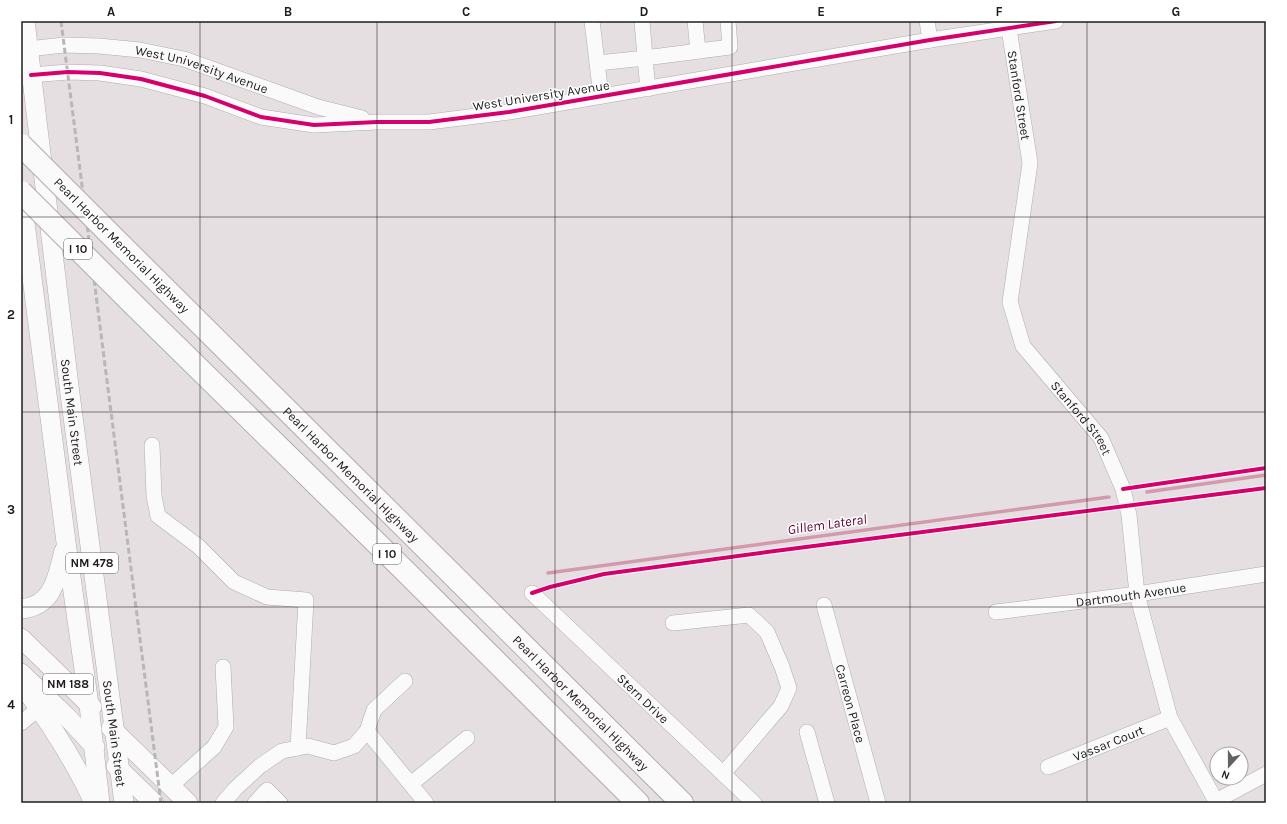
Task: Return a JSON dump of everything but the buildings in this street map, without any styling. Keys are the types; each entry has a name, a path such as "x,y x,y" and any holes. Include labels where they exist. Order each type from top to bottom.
{"highway":[{"name":"Pearl Harbor Memorial Highway","path":"21,145 682,803"},
{"name":"I 10","path":"21,192 638,803"}],"main road":[{"name":"South Main Street","path":"25,21 26,76 124,803"},
{"name":"South Main Street","path":"21,192 66,542 89,705 100,803"},
{"path":"21,609 26,609 39,604 52,591 57,578 66,542"},
{"name":"NM 188","path":"21,638 188,803"},
{"name":"NM 188","path":"21,673 154,803"},
{"path":"21,682 76,767 94,803"}],"street":[{"path":"592,21 601,96"},
{"path":"642,21 648,89"},
{"path":"695,21 698,51"},
{"path":"598,63 730,47 728,21"},
{"path":"927,21 930,40"},
{"name":"West University Avenue","path":"26,76 68,72 100,73 141,79 205,96 261,117 314,126 377,122 429,122 509,112 930,40 1056,21"},
{"name":"Stanford Street","path":"1009,28 1030,163 1010,302 1023,346 1101,438 1123,489 1129,515 1137,594 1170,718 1217,802"},
{"name":"West University Avenue","path":"25,50 64,45 99,46 140,50 184,59 318,107 377,122"},
{"path":"152,446 154,496 158,516 198,546 234,582 268,597 306,600 298,748"},
{"name":"Dartmouth Avenue","path":"996,612 1137,594 1266,574"},
{"name":"Stern Drive","path":"532,593 754,803"},
{"name":"Carreon Place","path":"824,605 878,803"},
{"path":"673,623 749,614 767,632 789,688 781,706 723,774"},
{"path":"172,786 214,747 226,727 223,667"},
{"path":"222,803 260,766 282,751 308,746 334,753 354,746 367,731 374,710 405,681"},
{"path":"21,723 39,708"},
{"name":"Vassar Court","path":"1048,767 1170,718"},
{"path":"367,731 426,803"},
{"path":"807,732 827,803"},
{"path":"411,784 467,738"},
{"path":"1217,802 1266,774"},
{"path":"255,803 267,790 280,803"}],"waterway":[{"name":"Gillem Lateral","path":"1147,492 1266,475"},
{"name":"Gillem Lateral","path":"548,573 1109,497"}],"railway":[{"path":"61,21 161,803"}],"cycle path":[{"path":"31,75 68,72 100,73 141,79 205,96 261,117 314,125 377,122 429,122 509,112 930,40 1056,21"},
{"path":"1123,489 1266,468"},
{"path":"532,593 550,587 604,574 1266,488"}]}
